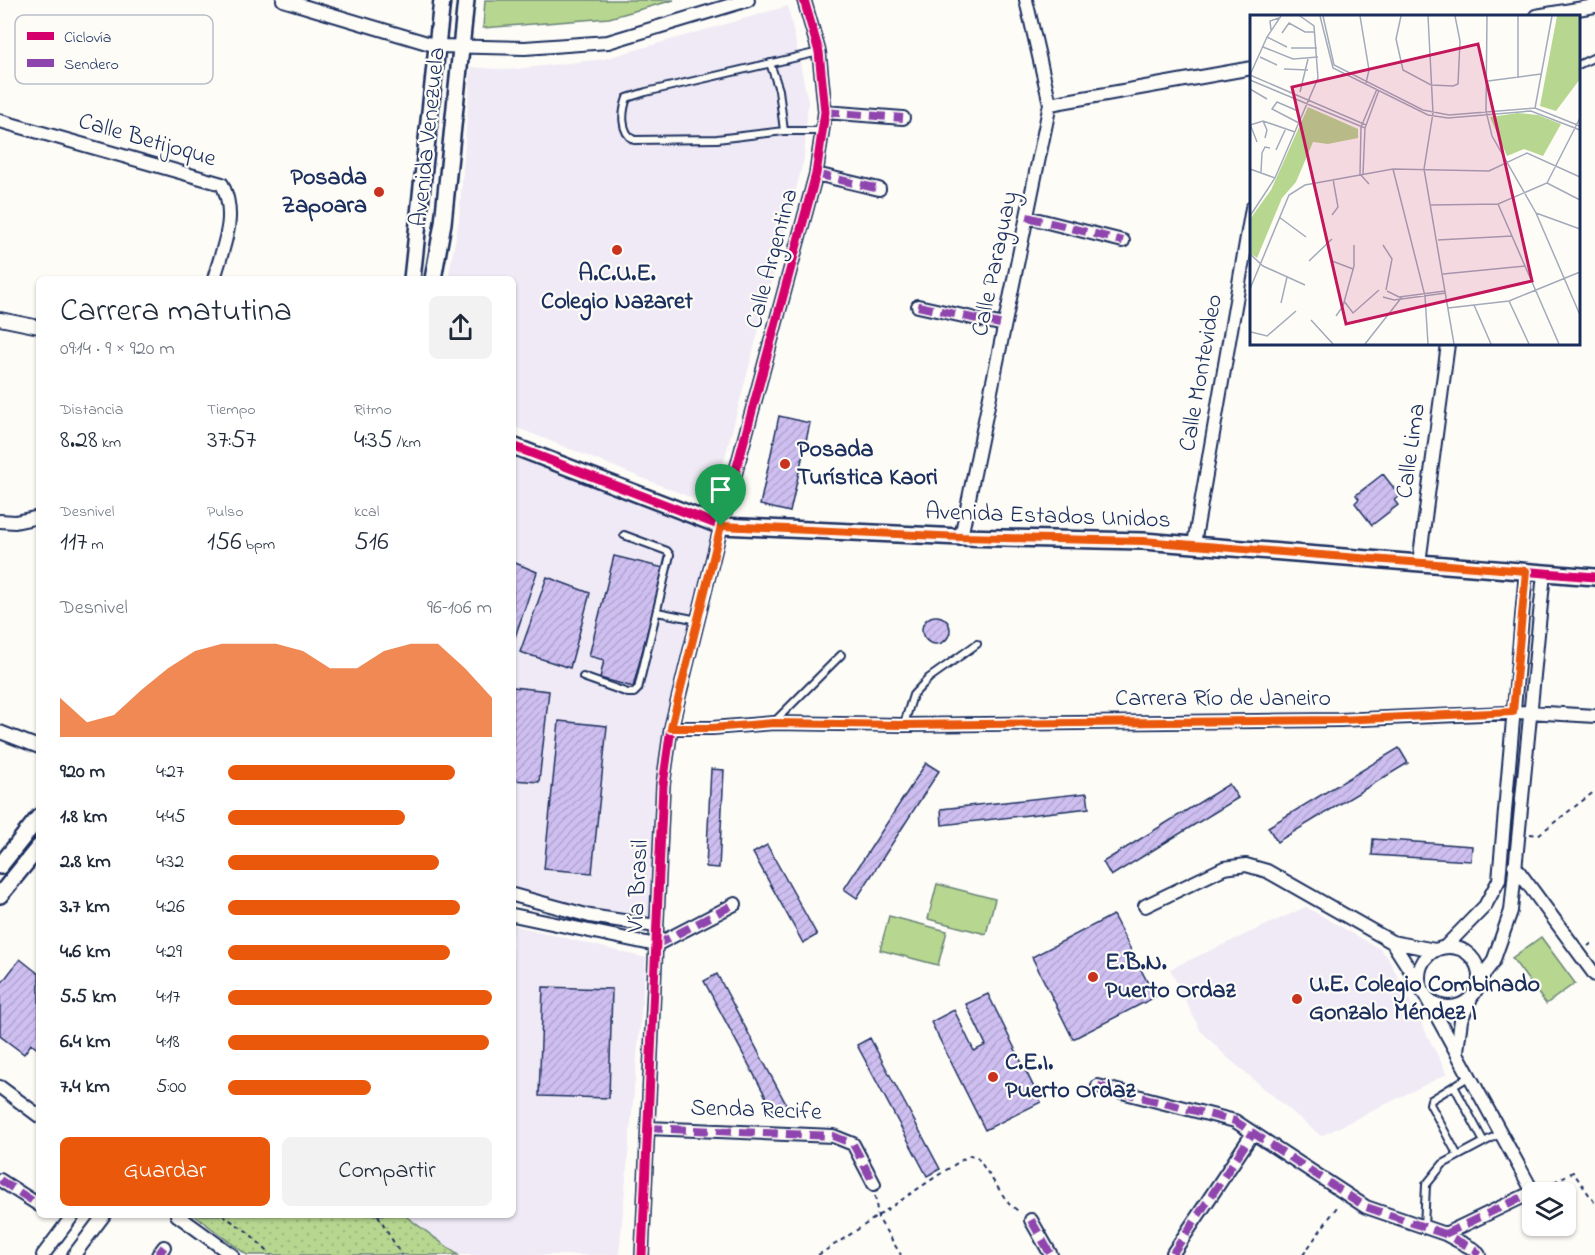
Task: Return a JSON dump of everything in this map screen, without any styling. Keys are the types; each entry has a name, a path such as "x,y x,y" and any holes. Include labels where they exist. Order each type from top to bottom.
{"street":[{"path":"283,0 437,46 525,48 608,42 748,0"},
{"name":"Avenida Venezuela","path":"412,276 442,0"},
{"name":"Avenida Venezuela","path":"435,276 444,223 466,0"},
{"name":"Calle Argentina","path":"721,526 816,174 825,112 819,52 804,0"},
{"name":"Calle Paraguay","path":"961,537 1050,104 1026,0"},
{"path":"1542,15 1595,6"},
{"path":"1050,104 1250,68"},
{"path":"825,112 903,118"},
{"name":"Calle Betijoque","path":"0,121 222,184 230,200 231,219 215,276"},
{"path":"816,174 879,189"},
{"name":"Calle Montevideo","path":"1194,544 1250,214"},
{"path":"1027,217 1123,241"},
{"path":"918,306 1004,325"},
{"path":"0,319 36,326"},
{"name":"Calle Lima","path":"1419,563 1448,345"},
{"name":"Avenida Estados Unidos","path":"516,450 721,526 961,537 1194,544 1595,578"},
{"path":"0,521 15,522 36,518"},
{"name":"Vía Brasil","path":"642,1255 663,785 671,728 721,526"},
{"path":"1471,998 1452,1007 1431,1001 1422,989 1422,965 1485,906 1499,879 1526,571"},
{"path":"1457,1051 1461,1020 1479,980 1493,962 1511,911 1544,573"},
{"name":"Carrera Río de Janeiro","path":"671,728 712,728 774,723 904,725 1339,720 1513,712 1595,716"},
{"path":"0,732 36,746"},
{"path":"0,866 36,821"},
{"path":"0,895 36,851"},
{"path":"1502,856 1515,866 1595,975"},
{"path":"1145,906 1224,868 1246,865 1267,871 1392,942 1440,949 1454,947 1470,955 1479,971 1479,980"},
{"path":"516,896 590,916 656,926"},
{"path":"516,916 656,945 735,904"},
{"path":"1392,942 1422,989 1528,1182"},
{"path":"1098,1086 1235,1121 1366,1207 1445,1234 1475,1250 1479,1255"},
{"path":"0,1087 36,1114"},
{"name":"Senda Recife","path":"648,1128 833,1136 853,1144 874,1184"},
{"path":"1173,1253 1253,1133"},
{"path":"0,1180 36,1203"},
{"path":"1445,1234 1522,1197"},
{"path":"44,1255 71,1218"},
{"path":"74,1255 102,1218"},
{"path":"181,1218 232,1255"},
{"path":"1031,1220 1051,1255"}],"lane":[{"path":"819,52 627,98 622,111 629,137 645,141 717,139 784,131 822,131"},
{"path":"1580,64 1595,57"},
{"path":"770,63 778,90 784,131"},
{"path":"583,677 627,693 634,693 638,689 670,555 667,551 624,535"},
{"path":"657,612 698,620"},
{"path":"904,725 913,695 929,678 977,644"},
{"path":"774,723 841,655"},
{"path":"1458,1156 1430,1104 1431,1100 1470,1076"},
{"path":"1454,1086 1484,1142"},
{"path":"1424,1227 1426,1185 1443,1164 1501,1133"}],"path":[{"path":"1518,833 1538,835 1595,791"},
{"path":"818,1255 878,1218 900,1199 970,1155 977,1157 1009,1204 1031,1220"},
{"path":"1553,1182 1573,1172 1595,1203"},
{"path":"874,1184 878,1218 901,1255"},
{"path":"1303,1255 1346,1194"},
{"path":"227,1218 248,1232 271,1255"},
{"path":"380,1218 402,1255"}],"shaded area":[{"name":"A.C.U.E. Colegio Nazaret","path":"788,6 808,102 804,159 712,506 516,427 516,276 449,276 459,220 471,67 509,70 604,59"},
{"path":"516,447 721,526 671,728 656,926 516,896"},
{"name":"U.E. Colegio Combinado Gonzalo Méndez I","path":"1306,907 1380,949 1387,956 1447,1074 1321,1136 1228,1058 1200,1030 1170,969"},
{"path":"516,926 646,958 619,1255 458,1255 408,1218 516,1218"}],"green space":[{"path":"485,0 674,0 609,18 483,28"},
{"path":"937,884 995,899 986,934 928,919"},
{"path":"889,916 947,931 938,965 880,950"},
{"path":"1541,937 1575,983 1546,1004 1512,958"},
{"path":"198,1218 408,1218 458,1255 247,1255"}],"building":[{"name":"Posada Turística Kaori","path":"779,416 810,423 790,512 760,505"},
{"path":"1383,474 1400,496 1394,500 1398,505 1372,525 1355,503 1359,499 1356,495"},
{"path":"614,556 664,568 633,687 600,678 604,660 589,656"},
{"path":"516,563 537,572 516,634"},
{"path":"547,577 590,593 570,668 520,652"},
{"path":"936,616 946,620 950,630 946,640 936,644 926,640 922,630 926,620"},
{"path":"516,687 549,691 539,782 516,780"},
{"path":"559,721 607,726 592,873 544,869"},
{"path":"1399,748 1408,763 1277,842 1268,827"},
{"path":"926,763 939,771 857,898 844,889"},
{"path":"711,769 724,770 719,868 706,867"},
{"path":"1229,784 1238,798 1111,876 1103,862"},
{"path":"1087,793 1089,808 942,825 941,809"},
{"path":"1373,839 1472,846 1471,861 1372,855"},
{"path":"767,845 817,935 803,943 753,853"},
{"name":"E.B.N. Puerto Ordaz","path":"1113,915 1155,997 1073,1039 1032,957"},
{"path":"20,959 36,972 36,1048 31,1044 24,1054 0,1036 0,985"},
{"path":"717,974 787,1106 774,1112 704,981"},
{"path":"543,987 612,989 609,1098 539,1096"},
{"name":"C.E.I. Puerto Ordaz","path":"988,994 1041,1102 985,1130 931,1022 954,1010 974,1051 986,1045 966,1004"},
{"path":"870,1038 940,1169 927,1176 857,1045"}],"marked path":[{"path":"825,112 903,118"},
{"path":"816,174 879,189"},
{"path":"1027,217 1123,241"},
{"path":"918,306 1004,325"},
{"path":"656,945 735,904"},
{"path":"1098,1086 1235,1121 1366,1207 1445,1234 1475,1250 1479,1255"},
{"path":"648,1128 833,1136 853,1144 874,1184"},
{"path":"1173,1253 1253,1133"},
{"path":"0,1180 36,1203"},
{"path":"1445,1234 1522,1197"},
{"path":"1031,1220 1051,1255"},
{"path":"158,1255 164,1247"}],"cycle path":[{"path":"642,1255 663,785 671,728 721,526 816,174 825,112 819,52 804,0"},
{"path":"516,447 721,526 961,537 1143,541 1595,577"}],"place":[{"name":"Posada Zapoara","path":"379,192"},
{"name":"A.C.U.E. Colegio Nazaret","path":"617,250"},
{"name":"Posada Turística Kaori","path":"785,464"},
{"name":"E.B.N. Puerto Ordaz","path":"1093,977"},
{"name":"U.E. Colegio Combinado Gonzalo Méndez I","path":"1297,999"},
{"name":"C.E.I. Puerto Ordaz","path":"993,1077"}],"route":[{"path":"721,526 961,537 1143,541 1526,571 1513,712 1339,720 904,725 774,723 712,728 671,728 721,526"}]}
